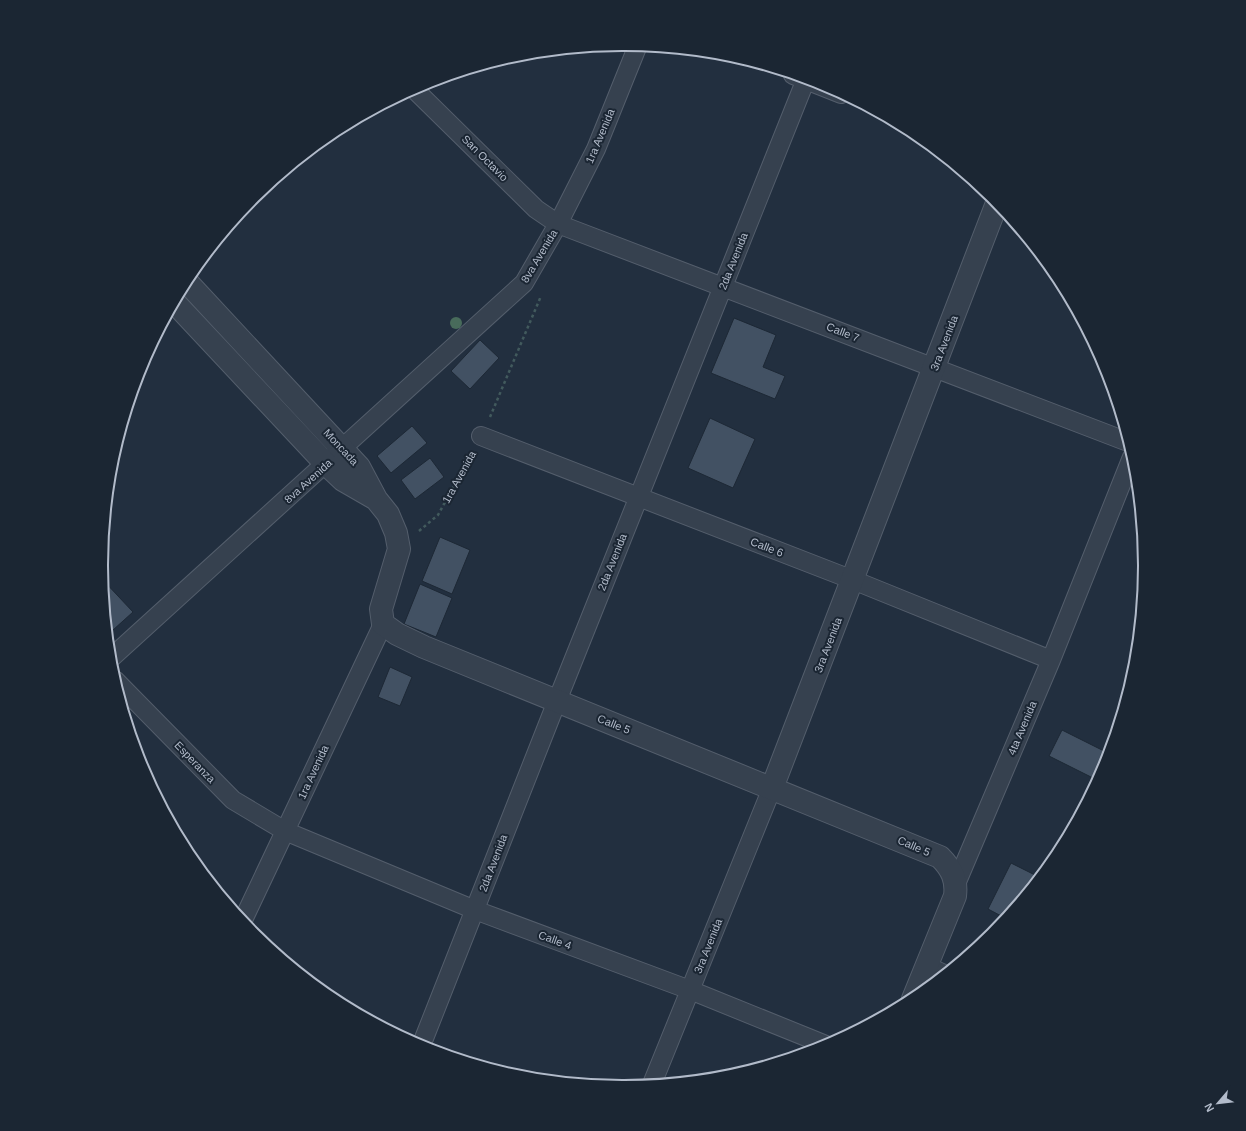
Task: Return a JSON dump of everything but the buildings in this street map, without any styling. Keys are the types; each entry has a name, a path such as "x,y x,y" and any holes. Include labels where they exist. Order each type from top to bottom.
{"street":[{"name":"1ra Avenida","path":"558,224 596,148 635,51"},
{"name":"2da Avenida","path":"423,1040 557,701 724,286 800,83"},
{"name":"San Octavio","path":"418,93 536,209 558,224"},
{"name":"3ra Avenida","path":"654,1079 772,788 994,210"},
{"name":"Calle 7","path":"558,224 724,286 1122,440"},
{"name":"8va Avenida","path":"116,653 343,449 524,283 558,224"},
{"name":"Moncada","path":"191,286 359,467 376,499"},
{"name":"Moncada","path":"178,306 326,464 343,480 376,499"},
{"name":"Calle 6","path":"482,436 638,498 853,580 1051,660"},
{"name":"4ta Avenida","path":"927,980 935,970 955,896 956,884 1051,660 1128,466"},
{"path":"376,499 388,514 396,533 399,550 381,609 383,624"},
{"name":"1ra Avenida","path":"245,915 383,624"},
{"name":"Calle 5","path":"383,624 397,634 424,647 940,857 951,870 956,884"},
{"name":"Esperanza","path":"123,689 233,800 286,831"},
{"name":"Calle 4","path":"286,831 475,910 690,990 818,1042"}],"path":[{"name":"1ra Avenida","path":"399,550 438,515 482,436 544,290"}]}
